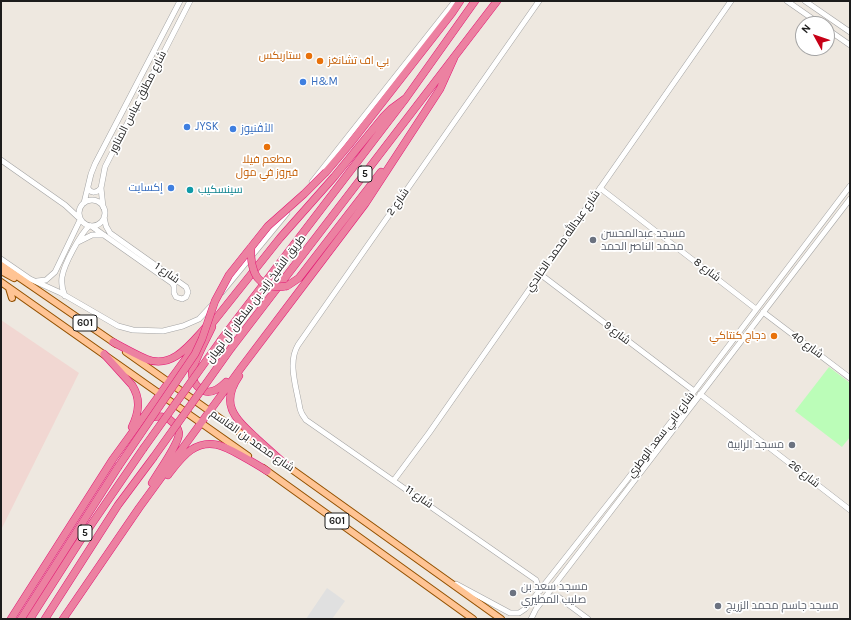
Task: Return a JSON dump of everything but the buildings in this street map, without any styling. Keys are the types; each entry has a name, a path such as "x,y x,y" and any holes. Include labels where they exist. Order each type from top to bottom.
{"highway":[{"path":"21,619 118,467 195,354 220,289 229,275 273,220 304,194 326,172 359,132 460,1"},
{"name":"طريق الشيخ زايد بن سلطان آل نهيان","path":"30,619 143,449 221,340 406,98 475,1"},
{"name":"طريق الشيخ زايد بن سلطان آل نهيان","path":"45,619 110,517 232,347 497,2"},
{"path":"251,247 251,264 256,277 267,285 274,287 287,286 298,278 358,202 415,125 440,89 454,58"},
{"path":"10,619 113,459 218,314 280,238 334,177 384,116 391,108 406,98"},
{"path":"63,619 139,508 240,368 361,209 415,125"},
{"path":"283,312 237,380 233,387 231,398 232,410 237,420 286,465"},
{"path":"113,342 147,359 160,361 167,360 181,353 218,314"},
{"path":"218,314 194,366 192,373 193,380 197,386 204,390 216,391 240,368"},
{"path":"104,354 132,385 138,398 135,420 113,459"},
{"path":"134,430 143,422 156,416 163,416 169,419 176,426 179,432 178,439 153,480 139,508"},
{"path":"139,508 187,453 192,449 206,443 213,443 223,446 267,470"}],"main road":[{"name":"شارع محمد بن القاسم","path":"1,265 113,342 168,383 286,465 501,619"},
{"path":"1,271 23,281"},
{"name":"شارع محمد بن القاسم","path":"1,282 201,422 473,619"},
{"path":"9,288 12,298"}],"street":[{"name":"شارع مطلق عباس المناور","path":"83,204 95,164 180,1"},
{"name":"شارع مطلق عباس المناور","path":"103,207 101,188 103,175 108,160 190,1"},
{"path":"1,259 34,282 65,296 110,322 124,328 163,332 199,319 353,131 433,28 456,1"},
{"name":"شارع 2","path":"302,414 293,367 294,350 539,1"},
{"name":"شارع عبدالله محمد الخالدي","path":"394,480 429,433 731,1"},
{"path":"787,1 809,16"},
{"path":"805,1 850,32"},
{"path":"835,35 850,45"},
{"path":"1,160 65,205 86,225 90,226"},
{"name":"شارع نابي سعد الوطري","path":"444,578 503,610 514,614 525,609 626,481 850,186"},
{"path":"88,188 94,192 97,192 101,188"},
{"name":"شارع 8","path":"600,188 756,309"},
{"name":"شارع نابي سعد الوطري","path":"531,619 533,614 558,581 850,198"},
{"path":"65,205 76,206 94,201 101,204 103,207 104,217 101,223 90,226 82,234 77,243 63,272 62,284 65,296"},
{"path":"34,282 46,280 55,272 80,219 79,211 83,204"},
{"name":"شارع 1","path":"90,226 172,283 176,297 182,299 186,297 188,292 186,287 110,233 106,226 104,217"},
{"path":"77,243 92,235 104,235"},
{"name":"شارع 9","path":"540,274 694,391"},
{"name":"شارع 40","path":"763,312 850,378"},
{"path":"730,343 730,347 735,348"},
{"path":"720,357 726,357 726,360"},
{"name":"شارع 26","path":"700,394 850,510"},
{"name":"شارع 11","path":"302,414 312,424 536,580"},
{"path":"553,574 557,575 557,596"},
{"path":"540,591 536,580 548,580"},
{"path":"536,596 537,601 557,596"},
{"path":"557,596 588,619"}],"shaded area":[{"path":"1,320 79,373 1,530"},
{"path":"327,588 345,601 332,619 306,619"}],"green space":[{"path":"829,367 850,383 850,437 842,447 795,411"}],"place":[{"name":"ستاربكس","path":"309,56"},
{"name":"بي اف تشانغز","path":"320,61"},
{"name":"H&M","path":"303,82"},
{"name":"JYSK","path":"187,127"},
{"name":"الأڤنيوز","path":"233,129"},
{"name":"مطعم فيلا فيروز في مول","path":"267,147"},
{"name":"إكسايت","path":"171,188"},
{"name":"سينسكيب","path":"190,190"},
{"name":"مسجد عبدالمحسن محمد الناصر الحمد","path":"593,240"},
{"name":"دجاج كنتاكي","path":"774,336"},
{"name":"مسجد الرابية","path":"792,445"},
{"name":"مسجد سعد بن صليب المطيري","path":"513,593"},
{"name":"مسجد جاسم محمد الزريج","path":"718,606"}]}
